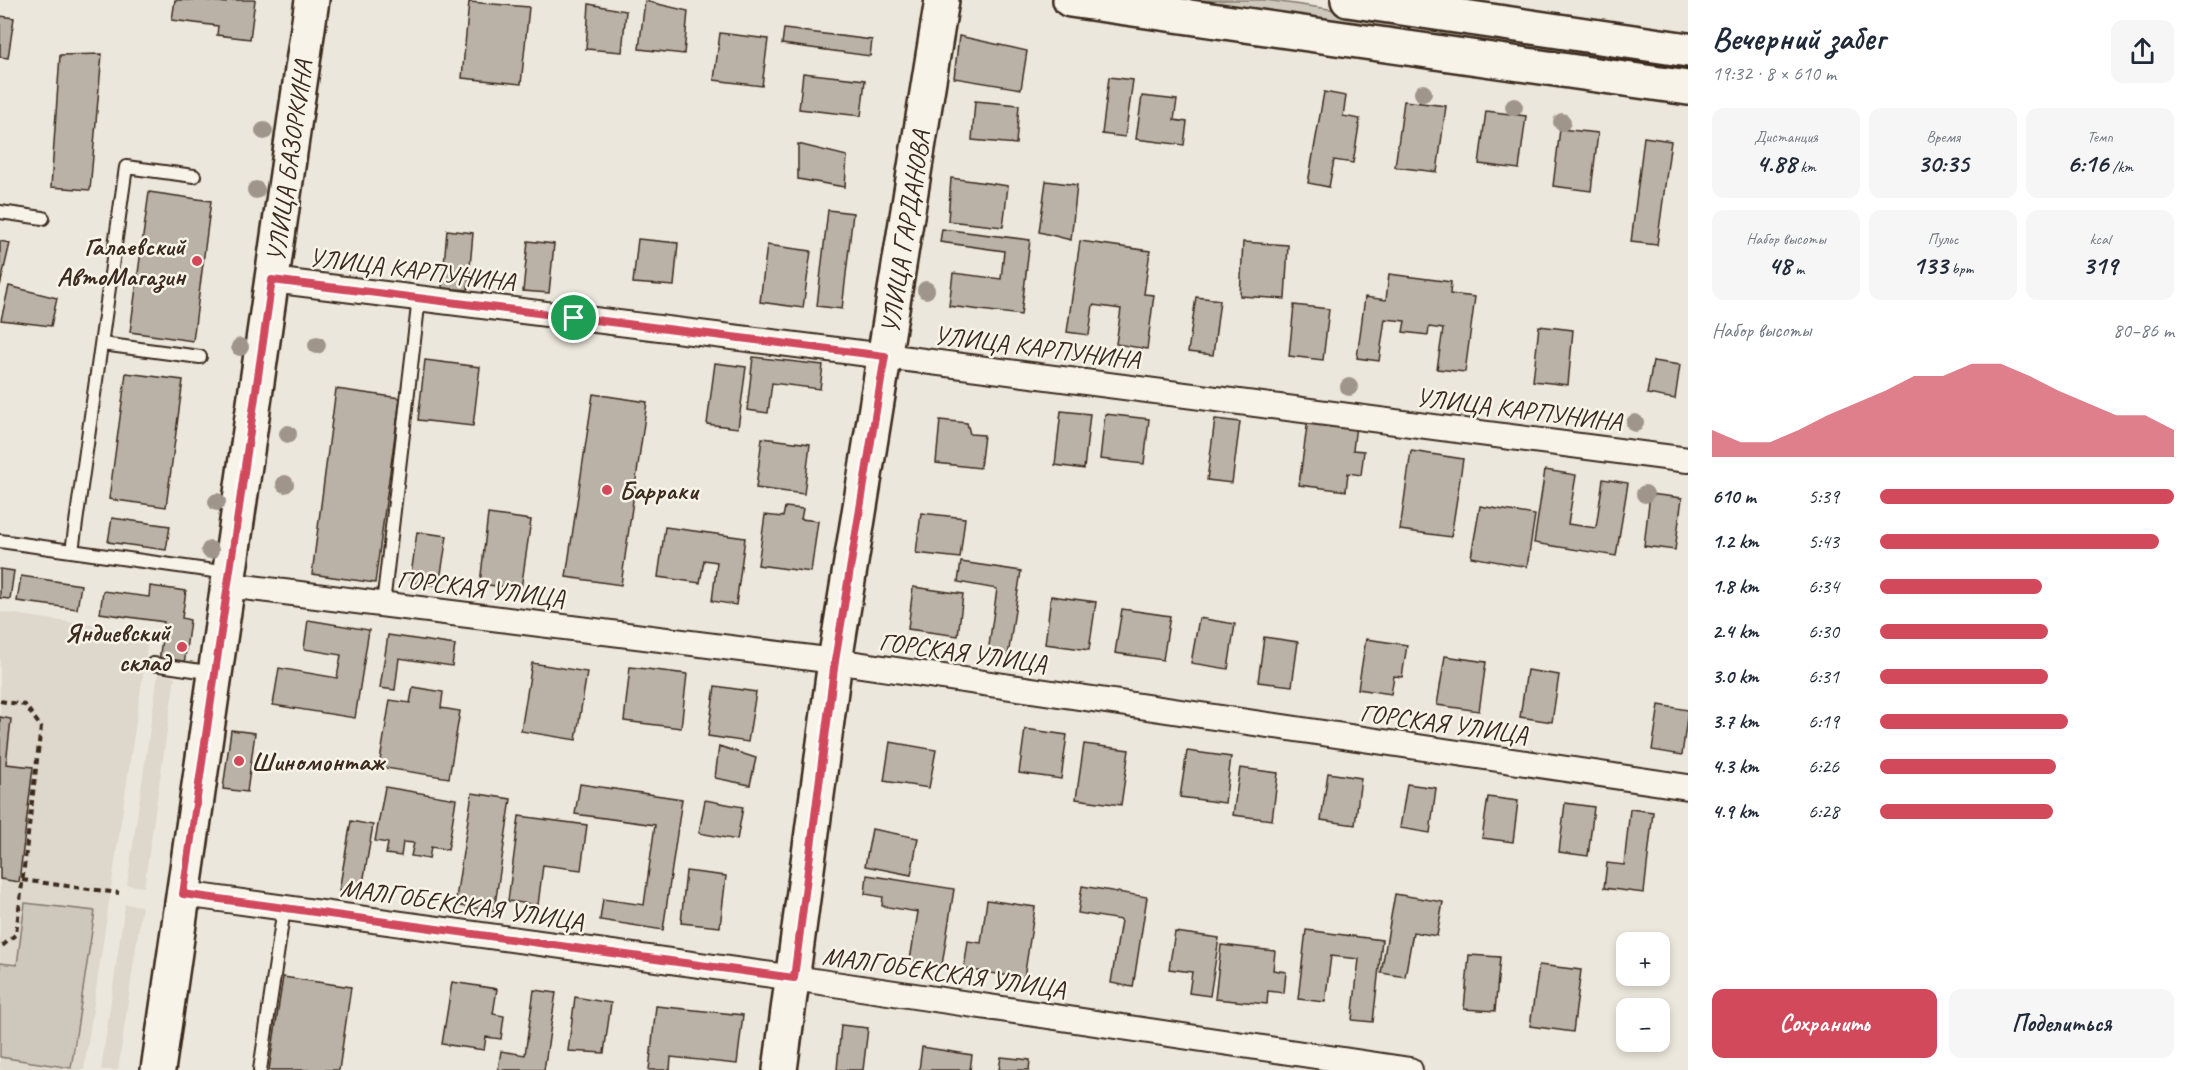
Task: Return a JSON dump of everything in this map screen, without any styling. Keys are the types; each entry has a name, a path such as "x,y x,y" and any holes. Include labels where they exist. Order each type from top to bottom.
{"street":[{"name":"УЛИЦА БАЗОРКИНА","path":"158,1070 312,0"},
{"name":"УЛИЦА ГАРДАНОВА","path":"780,1070 835,661 942,0"},
{"path":"1070,0 1688,88"},
{"path":"1348,0 1688,50"},
{"name":"УЛИЦА КАРПУНИНА","path":"272,280 885,356 1688,460"},
{"name":"ГОРСКАЯ УЛИЦА","path":"229,579 382,604 835,661 1688,787"},
{"name":"МАЛГОБЕКСКАЯ УЛИЦА","path":"183,894 794,978 1410,1070"}],"lane":[{"path":"72,551 126,167 194,177"},
{"path":"0,212 43,218"},
{"path":"382,604 419,298"},
{"path":"102,344 200,357"},
{"path":"0,541 72,551 229,579"},
{"path":"153,664 216,673"},
{"path":"260,1070 284,908"}],"path":[{"path":"0,701 25,705 41,726 16,934 0,948"},
{"path":"22,880 119,893"}],"shaded area":[{"path":"1170,0 1266,0 1688,60 1688,73"},
{"path":"0,612 149,634 84,1070 0,1070"},
{"path":"158,674 175,677 144,887 127,885"},
{"path":"25,903 95,911 71,1068 0,1057 0,963 17,965"},
{"path":"125,904 142,906 118,1070 101,1070"}],"building":[{"path":"175,0 226,3 226,0 255,0 250,39 217,35 218,26 172,20"},
{"path":"645,1 688,11 684,54 639,49"},
{"path":"469,2 529,7 521,84 462,78"},
{"path":"589,4 626,11 622,52 586,49"},
{"path":"0,16 14,18 8,58 0,57"},
{"path":"784,29 872,40 870,56 782,44"},
{"path":"720,33 768,39 762,86 714,80"},
{"path":"959,36 1027,51 1021,89 954,78"},
{"path":"102,54 90,190 51,187 60,55"},
{"path":"803,73 865,80 861,116 799,109"},
{"path":"1109,77 1133,80 1125,137 1102,134"},
{"path":"1324,92 1346,96 1343,116 1360,119 1353,163 1334,160 1329,187 1308,183"},
{"path":"1142,96 1177,100 1174,120 1187,122 1184,145 1136,139"},
{"path":"975,101 1019,105 1016,144 972,140"},
{"path":"1404,101 1446,106 1437,172 1395,167"},
{"path":"1486,111 1526,116 1519,169 1479,164"},
{"path":"1560,129 1598,133 1591,191 1553,186"},
{"path":"1644,137 1671,141 1657,245 1631,242"},
{"path":"798,144 847,156 845,187 798,179"},
{"path":"951,178 1008,186 1003,227 948,221"},
{"path":"1046,181 1077,185 1071,240 1039,232"},
{"path":"149,192 211,201 193,341 130,332"},
{"path":"828,210 853,213 842,309 817,306"},
{"path":"942,229 1030,240 1021,315 949,306 953,273 1001,279 1004,251 940,242"},
{"path":"447,230 473,233 468,290 442,288"},
{"path":"638,239 678,243 674,286 633,283"},
{"path":"0,241 10,243 0,286"},
{"path":"528,241 554,244 549,293 523,291"},
{"path":"1080,241 1150,251 1144,294 1154,295 1147,349 1116,344 1121,309 1093,305 1089,335 1067,332"},
{"path":"1243,242 1288,245 1285,299 1240,296"},
{"path":"767,245 811,251 803,308 760,302"},
{"path":"1389,274 1451,282 1450,294 1475,297 1465,372 1437,369 1443,329 1429,327 1428,335 1403,332 1405,321 1385,319 1379,361 1357,358 1365,297 1386,300"},
{"path":"9,286 57,298 51,326 1,320"},
{"path":"1196,297 1220,300 1213,355 1188,352"},
{"path":"1294,305 1329,309 1323,360 1289,356"},
{"path":"1539,326 1573,330 1568,385 1533,381"},
{"path":"753,357 823,365 820,389 772,383 768,413 747,410"},
{"path":"425,360 480,367 473,426 418,420"},
{"path":"1653,361 1680,365 1675,399 1647,394"},
{"path":"715,363 746,367 738,428 707,424"},
{"path":"126,373 183,380 166,507 109,499"},
{"path":"336,389 400,398 375,583 312,574"},
{"name":"Барраки","path":"593,394 647,402 621,585 566,577"},
{"path":"1061,411 1090,414 1084,469 1055,465"},
{"path":"1105,414 1149,419 1144,464 1100,459"},
{"path":"1215,419 1240,422 1232,483 1207,480"},
{"path":"1308,419 1356,425 1353,450 1364,451 1361,475 1348,473 1346,491 1299,485"},
{"path":"940,420 967,423 970,434 984,435 980,468 936,463"},
{"path":"762,438 810,444 804,494 756,488"},
{"path":"1411,451 1463,459 1451,537 1400,530"},
{"path":"1545,470 1576,475 1568,524 1596,528 1603,479 1628,483 1616,556 1534,543"},
{"path":"1650,494 1682,498 1675,550 1644,546"},
{"path":"1480,506 1535,515 1527,567 1471,557"},
{"path":"785,507 803,509 801,519 818,521 811,572 758,565 765,515 783,517"},
{"path":"921,513 965,518 960,558 916,553"},
{"path":"488,514 531,520 521,589 480,584"},
{"path":"112,518 170,526 166,550 108,542"},
{"path":"665,527 745,538 736,605 712,601 717,562 704,560 700,583 658,577"},
{"path":"417,532 447,536 439,586 410,582"},
{"path":"961,562 1021,571 1008,656 988,653 997,589 958,582"},
{"path":"0,569 14,571 10,599 0,598"},
{"path":"21,576 81,585 77,609 17,601"},
{"path":"150,586 186,591 182,618 190,620 184,665 159,662 164,622 100,613 103,591 149,597"},
{"path":"913,587 963,594 958,636 908,629"},
{"path":"1051,596 1096,602 1089,650 1045,644"},
{"path":"1122,609 1170,616 1163,660 1115,653"},
{"path":"1199,618 1235,624 1228,669 1191,663"},
{"path":"308,620 369,630 355,718 273,705 279,668 337,678 341,655 304,649"},
{"path":"388,635 455,645 452,666 399,658 395,690 380,688"},
{"path":"1264,637 1298,642 1292,686 1258,682"},
{"path":"1366,639 1407,645 1402,677 1394,676 1391,694 1358,689"},
{"path":"1445,656 1486,662 1479,711 1437,705"},
{"path":"532,663 587,672 576,740 521,731"},
{"path":"630,667 687,674 681,728 624,721"},
{"path":"1527,670 1559,675 1552,722 1520,717"},
{"path":"715,686 756,692 748,742 708,736"},
{"path":"413,687 443,692 441,708 460,711 449,778 379,767 390,700 410,703"},
{"path":"1659,705 1688,710 1682,755 1652,750"},
{"path":"0,717 11,719 6,764 33,767 19,882 0,879"},
{"path":"1025,729 1067,735 1061,779 1019,773"},
{"name":"Шиномонтаж","path":"231,730 255,733 247,792 223,789"},
{"path":"890,742 936,750 929,788 884,781"},
{"path":"1084,744 1129,750 1121,805 1076,799"},
{"path":"719,746 756,758 750,785 715,778"},
{"path":"1187,751 1231,757 1225,803 1180,797"},
{"path":"1240,768 1278,773 1272,820 1233,815"},
{"path":"1328,773 1361,778 1355,825 1321,820"},
{"path":"580,784 682,799 663,930 600,920 603,899 644,905 655,825 575,814"},
{"path":"1407,784 1436,788 1430,833 1400,828"},
{"path":"385,787 456,799 448,850 431,847 429,859 411,856 414,843 403,842 401,856 386,854 388,843 375,841"},
{"path":"472,793 511,799 494,911 455,905"},
{"path":"1488,797 1518,801 1513,842 1482,838"},
{"path":"705,800 743,807 737,840 699,833"},
{"path":"1565,803 1594,807 1588,856 1559,852"},
{"path":"1630,809 1653,812 1644,893 1604,888 1607,863 1624,865"},
{"path":"519,816 587,825 581,870 543,865 538,905 508,901"},
{"path":"351,821 373,825 361,895 339,891"},
{"path":"872,829 918,838 911,875 865,866"},
{"path":"686,871 726,876 720,927 681,923"},
{"path":"867,875 954,889 942,965 910,960 918,912 882,906 883,897 865,894"},
{"path":"1082,886 1147,897 1133,987 1111,983 1121,920 1078,913"},
{"path":"1395,894 1443,902 1437,936 1413,932 1405,977 1381,973"},
{"path":"987,900 1035,907 1024,978 964,969 968,941 981,943"},
{"path":"1306,930 1382,940 1373,1022 1352,1020 1359,959 1331,956 1325,1002 1298,999"},
{"path":"1175,932 1219,938 1210,996 1189,993 1192,972 1169,969"},
{"path":"1221,945 1275,951 1273,970 1286,972 1284,993 1268,991 1267,1004 1215,999"},
{"path":"1469,955 1500,957 1495,1011 1464,1009"},
{"path":"1539,965 1581,970 1573,1032 1530,1026"},
{"path":"283,977 351,987 339,1070 269,1070"},
{"path":"452,982 497,989 493,1014 504,1016 501,1039 486,1037 484,1050 442,1044"},
{"path":"534,990 556,993 544,1070 498,1070 501,1051 525,1055"},
{"path":"575,997 611,1003 604,1053 568,1051"},
{"path":"656,1006 743,1015 737,1064 671,1057 670,1070 649,1070"},
{"path":"841,1025 868,1028 863,1070 837,1070"},
{"path":"922,1047 972,1055 970,1070 919,1070"},
{"path":"1001,1057 1030,1060 1029,1070 999,1070"}],"place":[{"name":"Галаевский АвтоМагазин","path":"197,261"},
{"name":"Барраки","path":"607,490"},
{"name":"Яндиевский склад","path":"182,647"},
{"name":"Шиномонтаж","path":"239,761"}],"route":[{"path":"272,280 574,318 885,356 835,661 794,978 183,894 272,280"}]}
